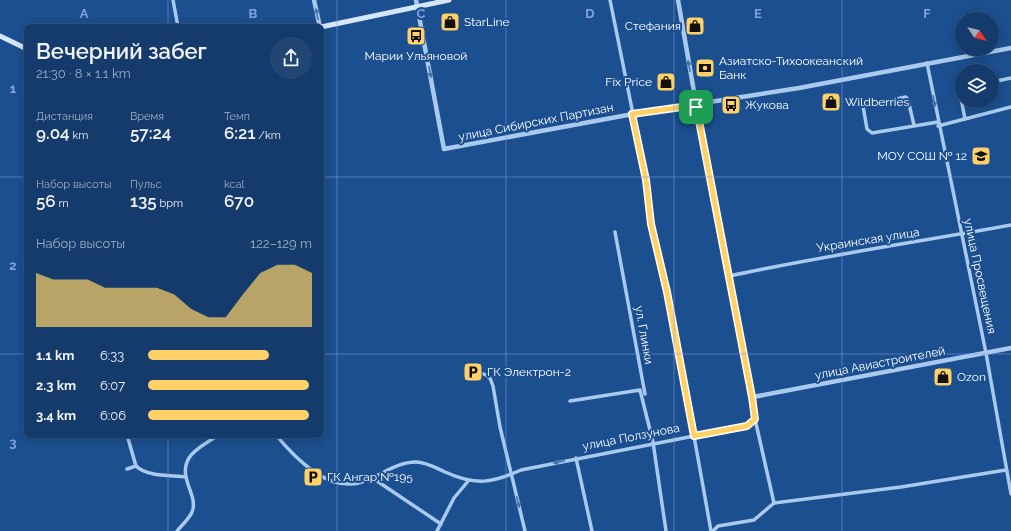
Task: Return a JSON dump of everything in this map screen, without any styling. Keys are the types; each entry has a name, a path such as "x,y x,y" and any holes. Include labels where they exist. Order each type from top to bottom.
{"main road":[{"path":"324,26 449,0"},
{"path":"0,36 24,48"}],"street":[{"path":"173,0 177,24"},
{"path":"314,0 319,24"},
{"path":"416,0 417,6"},
{"path":"610,0 646,180 651,224 667,292 712,531 718,526 754,520 774,503 901,487 1006,470"},
{"path":"678,0 696,105 755,419 774,503"},
{"name":"улица Сибирских Партизан","path":"417,6 444,149 632,114 798,88 1011,48"},
{"name":"улица Просвещения","path":"927,63 938,124 986,353 1011,494"},
{"path":"999,81 1011,78"},
{"path":"914,125 906,97 864,106 867,129 872,133 914,125 938,124 965,119 1011,107"},
{"path":"963,108 965,119"},
{"name":"Украинская улица","path":"729,276 832,255 897,246 1011,225"},
{"name":"ул. Глинки","path":"615,232 653,442"},
{"name":"улица Авиастроителей","path":"752,397 1011,348"},
{"path":"476,371 486,375 491,382 525,531"},
{"path":"570,401 640,390 653,442 666,531"},
{"name":"улица Ползунова","path":"279,438 317,474 349,484 362,482 398,466 417,462 469,480 498,480 521,470 576,458 653,442 747,426 755,419"},
{"path":"127,438 136,466 148,473 186,477"},
{"path":"177,531 189,518 193,510 193,502 186,477 186,466 190,457 214,438"},
{"path":"576,458 592,531"},
{"path":"127,469 136,466"},
{"path":"371,477 441,524"},
{"path":"437,531 454,498 469,480"}],"place":[{"name":"StarLine","path":"450,22"},
{"name":"Стефания","path":"695,26"},
{"name":"Марии Ульяновой","path":"416,36"},
{"name":"Азиатско-Тихоокеанский Банк","path":"705,68"},
{"name":"Fix Price","path":"666,82"},
{"name":"Wildberries","path":"831,102"},
{"name":"Жукова","path":"731,105"},
{"name":"МОУ СОШ № 12","path":"981,156"},
{"name":"ГК Электрон-2","path":"473,372"},
{"name":"Ozon","path":"943,377"},
{"name":"ГК Ангар №195","path":"313,477"}],"route":[{"path":"696,105 696,107 755,419 747,426 694,436 667,292 651,224 646,180 632,114 666,108 696,105"}]}
